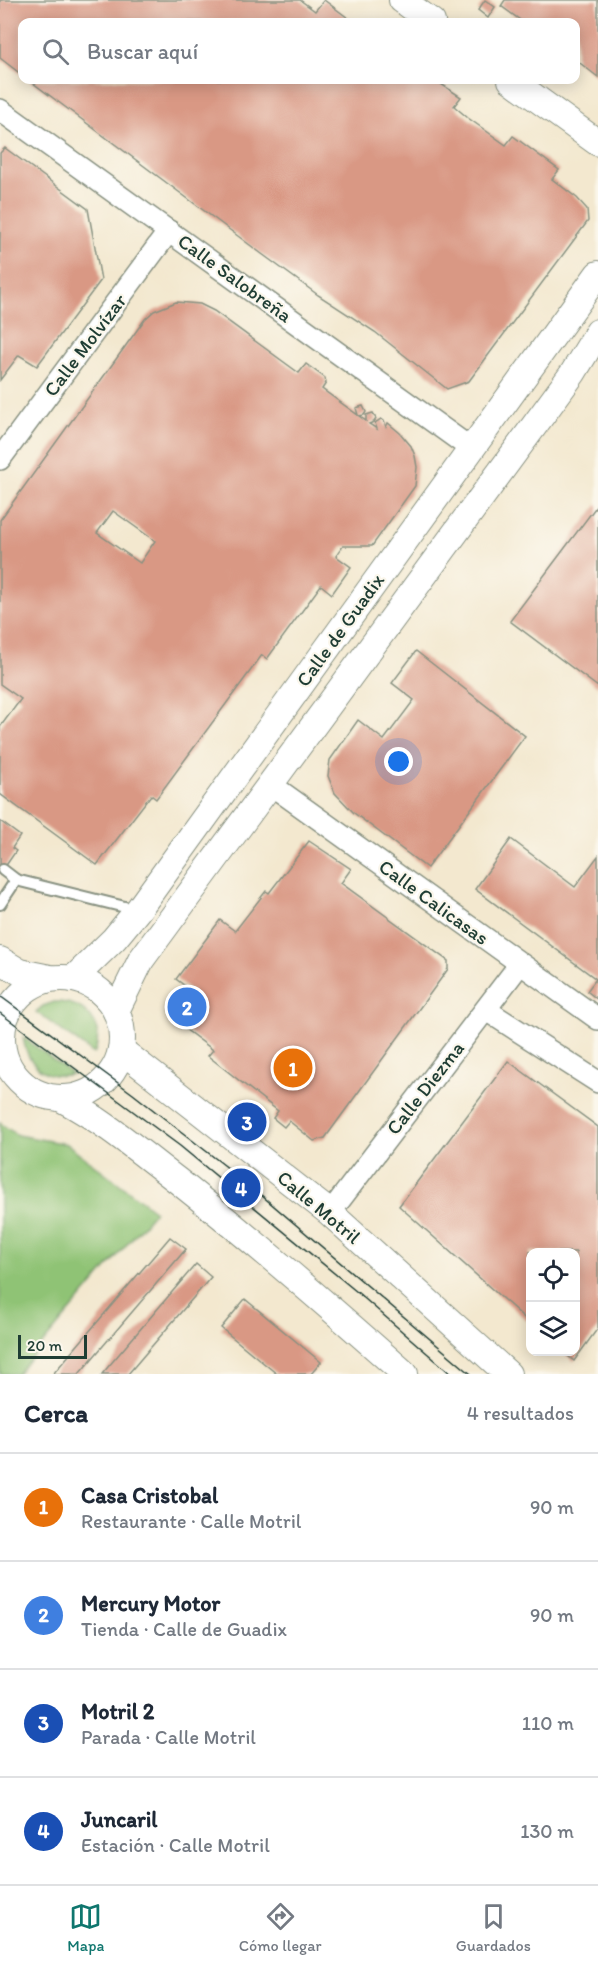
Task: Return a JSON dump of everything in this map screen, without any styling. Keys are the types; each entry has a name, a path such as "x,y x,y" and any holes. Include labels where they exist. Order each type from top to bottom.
{"street":[{"path":"402,0 427,18"},
{"path":"517,84 598,143"},
{"name":"Calle Salobreña","path":"0,110 470,448"},
{"name":"Calle Molvízar","path":"0,459 169,231"},
{"name":"Calle de Guadix","path":"61,979 114,939 138,910 598,274"},
{"name":"Calle de Guadix","path":"116,1011 141,960 573,373 598,332"},
{"name":"Calle Calicasas","path":"270,784 598,1018"},
{"path":"0,960 20,972 94,987 107,998 116,1011 122,1028 121,1050 114,1070 103,1083 86,1094 62,1099"},
{"name":"Calle Diezma","path":"330,1212 520,964"},
{"path":"61,979 28,987 8,1009 1,1030 1,1049 10,1072 22,1084 43,1096 62,1099 108,1127 224,1217 326,1303 405,1374"},
{"path":"486,1010 598,1082"},
{"name":"Calle Motril","path":"121,1050 330,1212 508,1374"}],"lane":[{"path":"3,870 16,880 138,910"},
{"path":"0,903 16,880"}],"green space":[{"path":"54,1002 75,1005 90,1016 97,1033 94,1054 36,1012 43,1006"},
{"path":"23,1037 72,1074 53,1075 38,1068 28,1055"},
{"path":"0,1123 17,1135 67,1144 155,1211 17,1374 0,1374"}],"building":[{"path":"0,0 300,0 315,11 324,0 348,18 18,18 18,72 0,58"},
{"path":"485,0 495,7 488,18 478,10"},
{"path":"505,0 598,0 598,77 580,63 580,18 518,18 501,6"},
{"path":"34,84 441,84 461,97 454,106 468,118 506,145 513,136 559,170 552,179 577,198 587,209 588,221 469,381 447,389 375,332 318,295"},
{"path":"5,148 88,209 101,280 37,366 19,355 0,380 0,153"},
{"path":"176,302 200,304 214,311 299,373 306,364 325,378 326,383 322,389 358,415 356,408 363,406 366,412 359,416 366,421 366,415 373,413 376,419 369,424 377,429 375,423 381,419 386,427 388,423 400,433 411,446 417,467 415,486 372,546 343,546 336,556 351,567 332,594 321,585 267,659 262,655 156,799 151,795 97,865 0,794 0,727 21,699 0,684 0,520 145,319 154,311","holes":["113,511 155,541 140,563 97,533"]},
{"path":"598,504 598,687 510,621"},
{"path":"416,651 525,736 427,868 354,813 335,793 328,776 330,760 358,720 384,740 414,700 392,683"},
{"path":"0,821 20,836 12,848 16,851 0,874"},
{"path":"511,839 575,887 598,856 598,1000 587,991 596,979 475,889"},
{"path":"309,841 351,869 341,883 448,961 448,969 325,1138 314,1141 289,1121 284,1127 273,1118 278,1111 208,1056 213,1050 173,1020 193,992 176,979 220,920 235,931 266,891 269,893"},
{"path":"508,1061 598,1127 598,1328 580,1353 580,1248 526,1248 526,1319 399,1206"},
{"path":"170,1237 186,1249 79,1374 53,1374"},
{"path":"196,1264 211,1277 128,1374 102,1374"},
{"path":"245,1299 321,1362 311,1374 277,1374 221,1328"},
{"path":"568,1356 578,1356 574,1361"}],"tram line":[{"path":"0,996 133,1094 247,1183 471,1374"},
{"path":"0,1013 180,1146 357,1292 451,1374"}],"place":[{"name":"Mercury Motor","path":"187,1007"},
{"name":"Casa Cristobal","path":"293,1068"},
{"name":"Motril 2","path":"247,1122"},
{"name":"Juncaril","path":"241,1188"}]}
